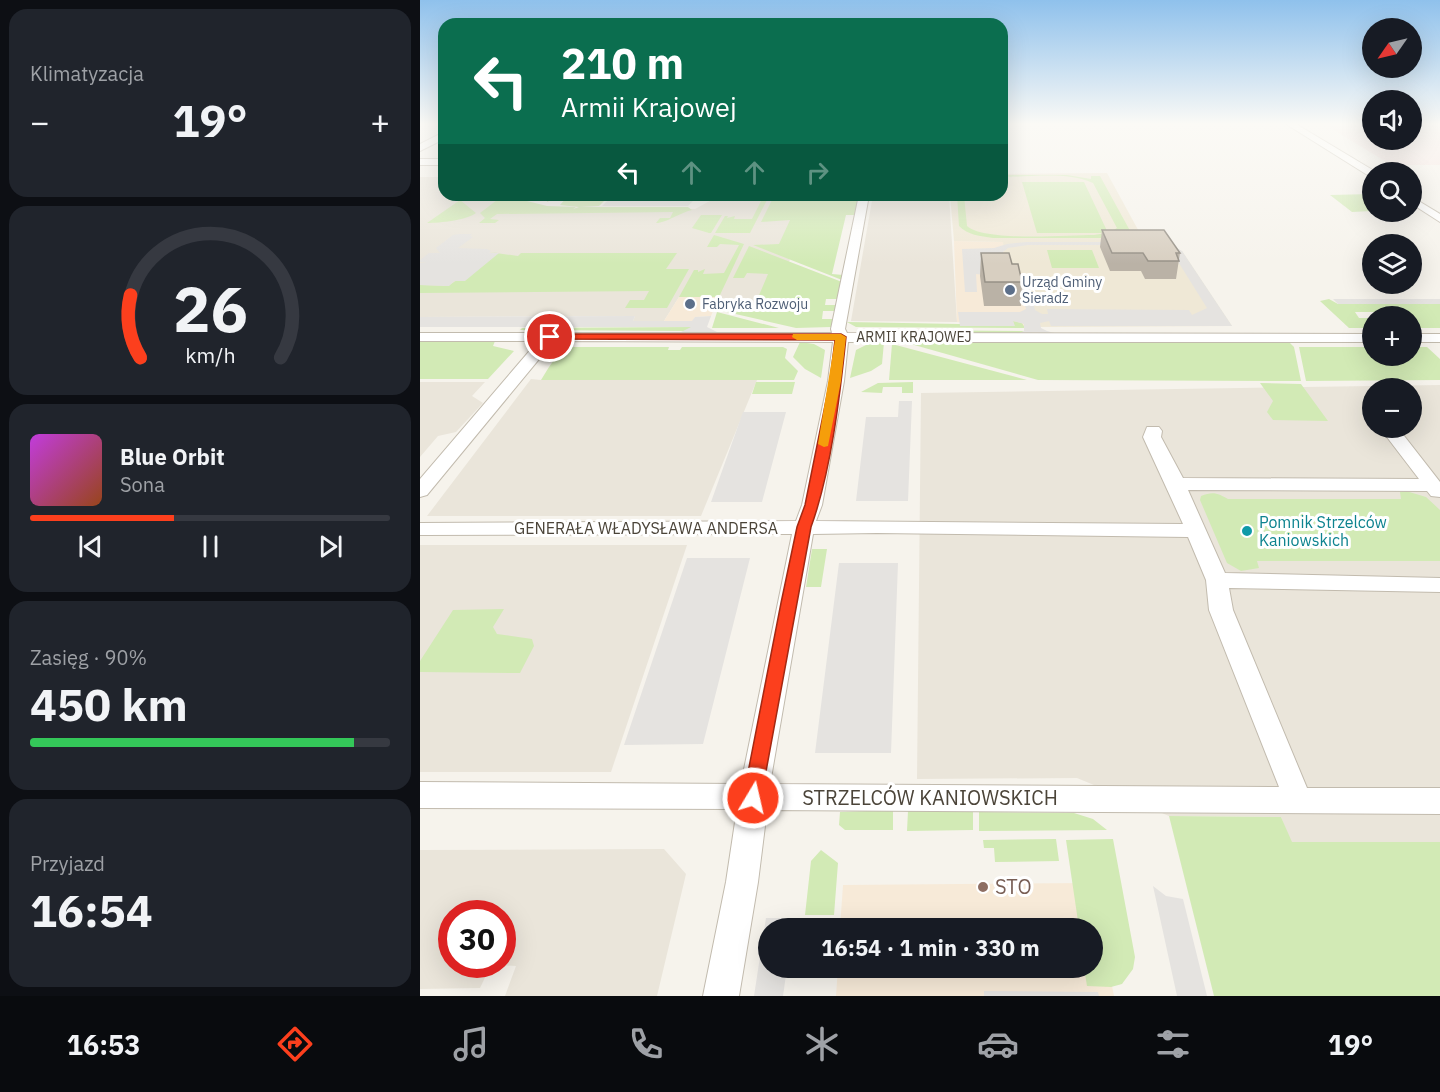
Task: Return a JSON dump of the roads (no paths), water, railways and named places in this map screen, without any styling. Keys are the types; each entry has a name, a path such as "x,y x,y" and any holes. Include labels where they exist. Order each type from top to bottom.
{"street":[{"path":"721,996 742,882 753,798 804,527 812,505 836,381 841,337 838,329 863,201"},
{"path":"1422,207 1440,219"},
{"name":"ARMII KRAJOWEJ","path":"420,337 1362,338"},
{"path":"420,491 550,337"},
{"path":"1422,338 1440,338"},
{"path":"1153,431 1152,437 1176,484 1217,580 1221,610 1298,800"},
{"path":"1397,438 1436,490"},
{"path":"1176,484 1436,490"},
{"name":"GENERAŁA WŁADYSŁAWA ANDERSA","path":"420,529 804,527 1195,531"},
{"path":"1217,580 1440,585"},
{"name":"STRZELCÓW KANIOWSKICH","path":"420,795 1440,801"}],"place":[{"name":"Urząd Gminy Sieradz","path":"1010,290"},
{"name":"Fabryka Rozwoju","path":"690,304"},
{"name":"Pomnik Strzelców Kaniowskich","path":"1247,531"},
{"name":"STO","path":"983,887"}]}
